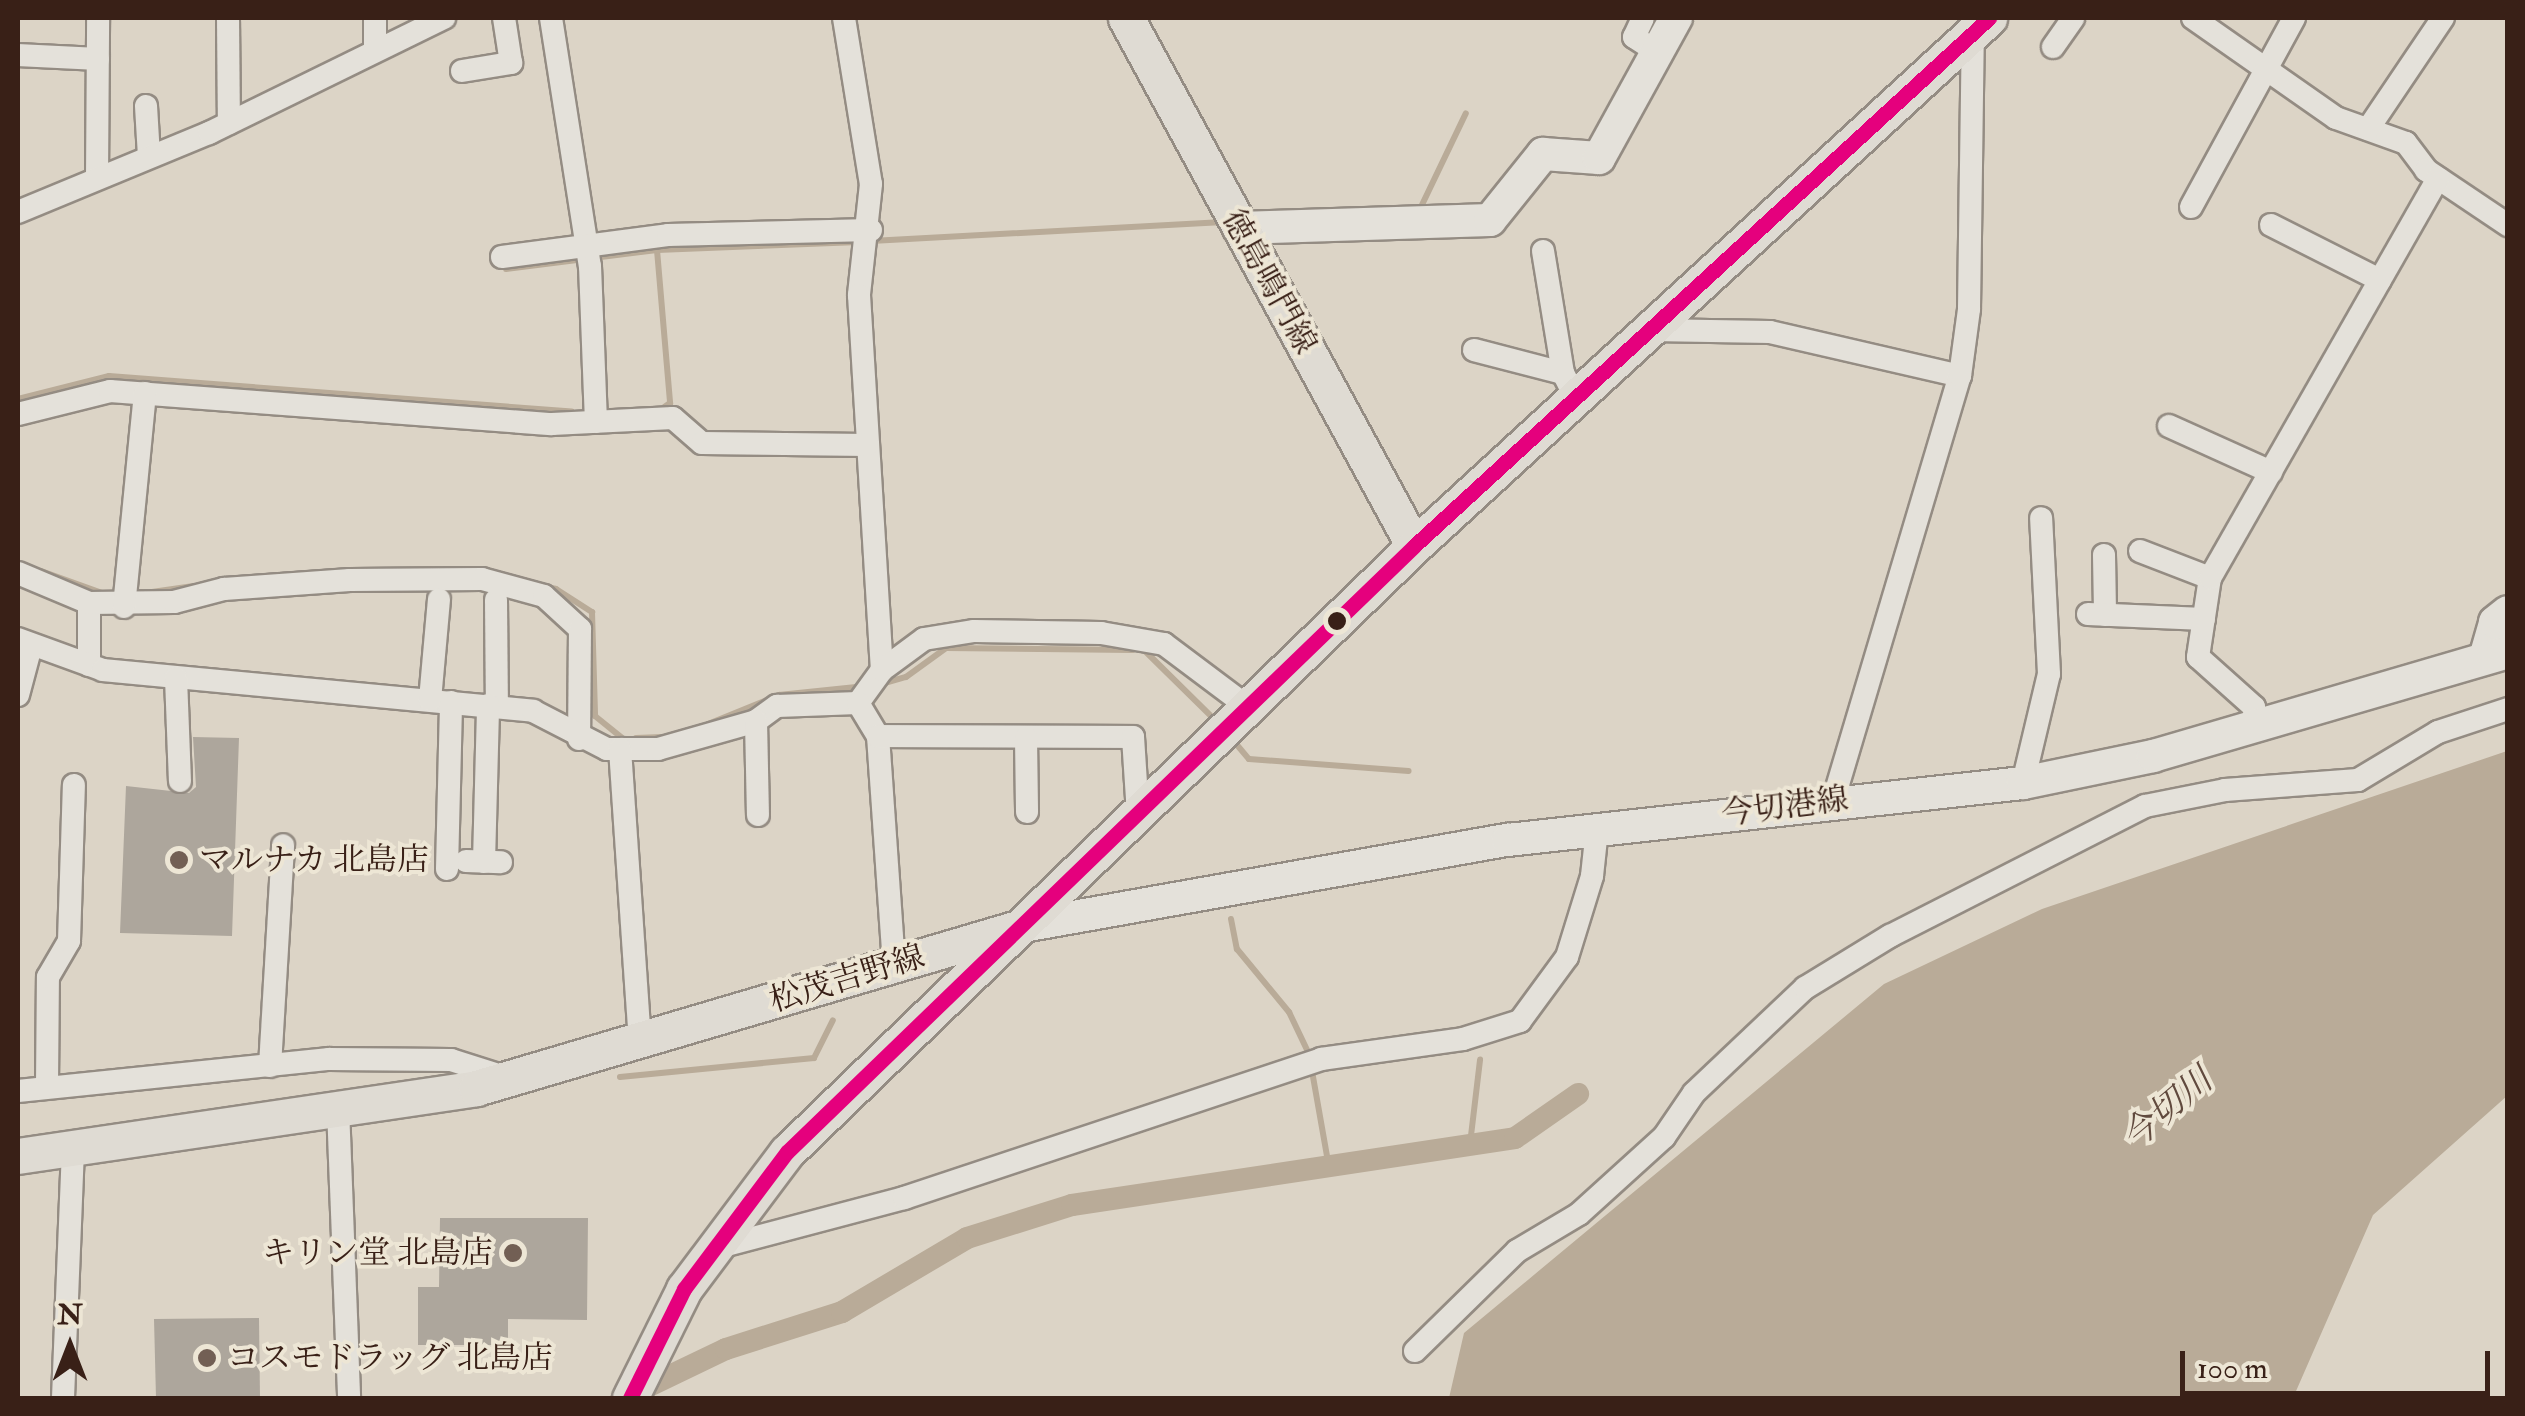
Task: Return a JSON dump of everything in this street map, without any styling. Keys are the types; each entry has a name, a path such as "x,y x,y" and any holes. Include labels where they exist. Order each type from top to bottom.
{"main road":[{"name":"徳島鳴門線","path":"1126,18 1414,546"},
{"path":"1239,228 1490,220 1543,154 1599,158 1676,18"},
{"name":"松茂吉野線","path":"18,1156 512,1079 1023,926 1414,546 1569,386 1651,330 1981,24"},
{"name":"今切港線","path":"1023,926 1597,829 2023,783 2256,727 2496,655 2495,622 2508,612"},
{"path":"636,1387 684,1289 787,1152 1023,926"}],"street":[{"path":"97,178 98,18"},
{"path":"228,18 229,123"},
{"path":"374,18 375,50"},
{"path":"18,212 229,123 444,18"},
{"path":"462,71 511,63 504,18"},
{"path":"551,18 589,255 596,422"},
{"path":"844,18 871,230 859,295 882,670"},
{"path":"1643,18 1634,36 1659,53"},
{"path":"2053,46 2072,18"},
{"path":"2193,18 2336,118 2406,143 2438,178 2508,225"},
{"path":"2191,207 2294,18"},
{"path":"2368,129 2443,18"},
{"path":"1833,801 1960,376 1981,24"},
{"path":"18,55 98,58"},
{"path":"146,106 149,156"},
{"path":"2256,727 2254,707 2198,657 2210,578 2438,178"},
{"path":"2270,225 2380,280"},
{"path":"502,257 589,255 871,230"},
{"path":"1543,251 1569,386"},
{"path":"1651,330 1770,332 1960,376"},
{"path":"1474,350 1569,386"},
{"path":"18,414 110,391 145,392 596,422 673,418 702,443 866,445"},
{"path":"124,606 145,392"},
{"path":"2169,426 2270,472"},
{"path":"2023,783 2049,674 2041,518"},
{"path":"2140,551 2210,578"},
{"path":"2104,555 2096,614 2204,619"},
{"path":"18,573 89,603 124,606 350,580 482,579 544,596 580,629 579,740"},
{"path":"438,599 441,701 475,864 492,706 496,600"},
{"path":"89,603 89,665"},
{"path":"858,703 882,670 924,639 974,631 1101,633 1164,644 1248,708"},
{"path":"18,695 24,643 89,665 176,678 533,711 579,740 620,749 658,749 756,720 777,706 858,703"},
{"path":"176,678 180,781"},
{"path":"858,703 878,736 894,965"},
{"path":"1415,1351 1517,1251 1579,1214 1664,1137 1694,1093 1805,988 1890,936 2145,806 2226,790 2358,780 2438,732 2508,709"},
{"path":"756,720 758,815"},
{"path":"878,736 1133,737 1138,815"},
{"path":"1026,738 1027,812"},
{"path":"620,749 640,1041"},
{"path":"47,1085 48,977 69,941 74,786"},
{"path":"715,1248 904,1198 1322,1059 1463,1039 1520,1021 1567,957 1592,876 1597,829"},
{"path":"270,1066 282,846"},
{"path":"18,1092 47,1085 270,1066 451,1060 512,1079"},
{"path":"338,1108 349,1398"},
{"path":"63,1398 73,1148"}],"water":[{"name":"今切川","path":"2507,751 2507,1096 2373,1215 2293,1398 1449,1398 1464,1333 1884,984 2042,909"}],"building":[{"name":"マルナカ 北島店","path":"193,737 239,738 232,936 120,933 126,786 189,793 196,787"},
{"name":"キリン堂 北島店","path":"440,1218 588,1218 587,1320 508,1319 508,1345 418,1345 418,1287 439,1287"},
{"name":"コスモドラッグ 北島店","path":"259,1318 260,1398 156,1398 154,1319"}],"waterway":[{"path":"1420,209 1466,113"},
{"path":"871,241 1223,222"},
{"path":"506,269 657,250 859,242"},
{"path":"657,250 670,403 660,410"},
{"path":"18,399 109,376 572,412"},
{"path":"486,570 556,589 592,612 595,716 623,739"},
{"path":"41,571 105,594"},
{"path":"152,592 194,586"},
{"path":"881,684 906,677 946,648 1133,650"},
{"path":"1145,651 1217,722"},
{"path":"708,724 779,695 864,686"},
{"path":"636,738 663,737"},
{"path":"1232,739 1249,759 1409,771"},
{"path":"1231,919 1237,949 1289,1012 1309,1054 1328,1162"},
{"path":"620,1077 814,1058 833,1020"},
{"path":"1470,1144 1480,1060"},
{"path":"630,1395 726,1349 842,1312 967,1238 1072,1205 1515,1138 1578,1094"}],"transit line":[{"path":"630,1398 684,1289 787,1152 1414,546 1989,18"}],"place":[{"name":"マルナカ 北島店","path":"179,860"},
{"name":"キリン堂 北島店","path":"513,1253"},
{"name":"コスモドラッグ 北島店","path":"207,1358"}]}
